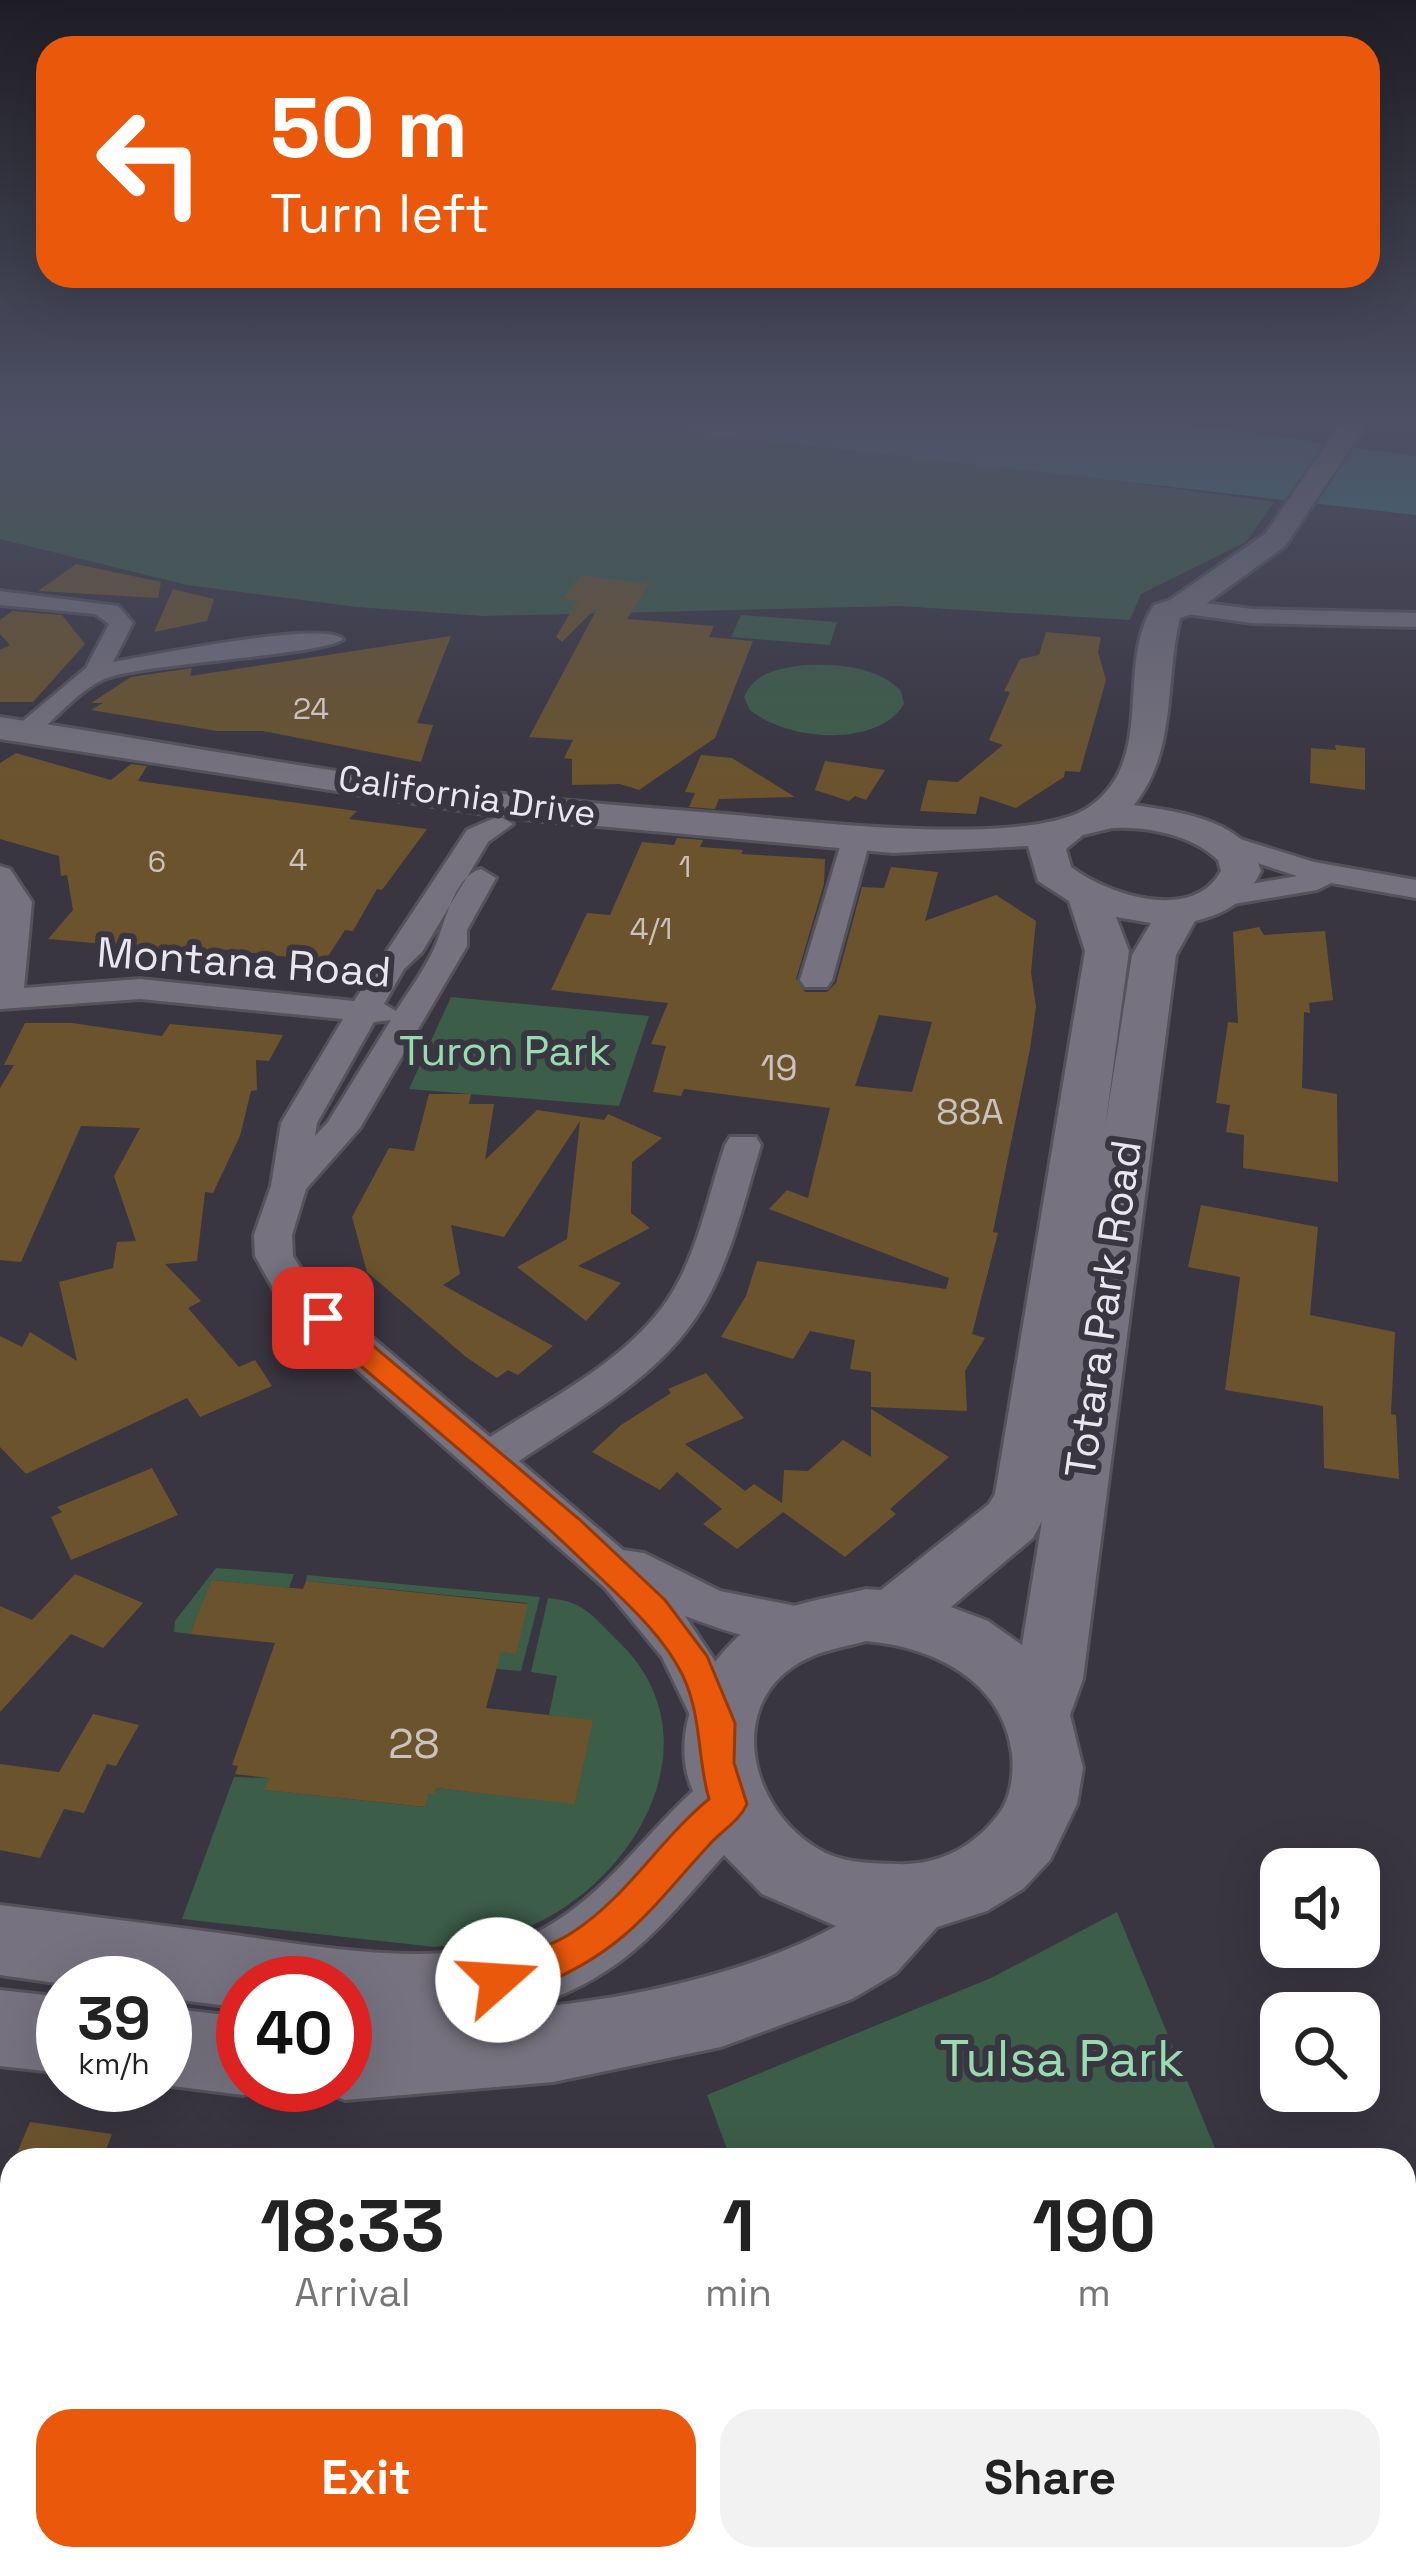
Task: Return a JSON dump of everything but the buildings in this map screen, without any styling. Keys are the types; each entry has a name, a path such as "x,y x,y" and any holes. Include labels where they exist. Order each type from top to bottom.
{"street":[{"path":"1070,885 1046,849 1118,803 1144,767 1165,612 1181,607 1277,539"},
{"path":"1221,578 1252,616"},
{"path":"0,598 97,607 118,617 119,632 97,672"},
{"path":"1181,607 1252,616 1416,620"},
{"path":"1181,607 1191,616 1168,766 1170,787 1208,835 1235,856 1240,871 1236,885 1201,903"},
{"path":"13,729 97,672 267,644 331,639"},
{"name":"California Drive","path":"13,729 505,815 936,842 1148,817 1208,835"},
{"path":"505,815 477,836 406,952 391,964 299,1123 289,1186 278,1213 274,1256 296,1295 568,1527 672,1631 695,1666 718,1723"},
{"path":"289,1186 342,1128 452,946 452,930 504,837 505,815"},
{"path":"1208,835 1270,860 1416,889"},
{"path":"816,980 856,837"},
{"name":"California Drive","path":"936,842 1132,909 1201,903"},
{"path":"0,875 17,902 4,998"},
{"path":"1201,903 1300,882 1370,882"},
{"name":"Totara Park Road","path":"894,1617 1011,1521 1025,1494 1106,951 1070,885"},
{"name":"Totara Park Road","path":"1037,1714 1050,1679 1154,955 1201,903"},
{"name":"Montana Road","path":"4,998 140,989 410,1017"},
{"path":"488,1460 622,1367 673,1322 695,1285 743,1145"},
{"path":"568,1527 639,1574 712,1609 766,1622 811,1625 866,1615 894,1617 930,1624 979,1649 1019,1684 1037,1714 1047,1748 1048,1782 1039,1816 1020,1847 992,1872 956,1890 915,1899 877,1900 803,1878 747,1833 729,1804 716,1763 718,1723 734,1685 760,1653 811,1625"},
{"path":"372,1988 467,1987 528,1972 584,1947 626,1914 700,1829 729,1804"},
{"path":"372,2059 553,2044 721,2010 825,1973 869,1948 915,1899"},
{"path":"0,1940 216,1968"},
{"path":"0,2028 36,2032"}],"green space":[{"path":"0,539 1248,539 1141,594 1130,620 898,606 484,616 357,607 187,585"},
{"path":"741,615 837,622 830,645 731,637"},
{"path":"844,666 880,676 901,691 904,704 874,728 830,735 785,728 750,710 744,697 754,682 778,670"},
{"name":"Turon Park","path":"451,997 649,1016 619,1106 409,1089"},
{"path":"216,1568 294,1574 289,1588 213,1580 190,1634 174,1632 175,1621"},
{"path":"307,1575 540,1597 521,1671 497,1669 486,1651 516,1653 527,1603 306,1581"},
{"path":"548,1598 579,1606 616,1639 645,1675 661,1714 663,1754 655,1794 637,1832 611,1867 579,1896 517,1931 435,1947 182,1919 234,1777 269,1778 266,1790 424,1807 436,1788 575,1803 592,1721 549,1715 557,1676 531,1672"},
{"name":"Tulsa Park","path":"1117,1912 1215,2148 727,2148 707,2095 991,1978"}],"route":[{"path":"323,1318 568,1527 654,1610 695,1666 718,1723 716,1763 729,1804 700,1829 626,1914 584,1947 498,1980"}]}
